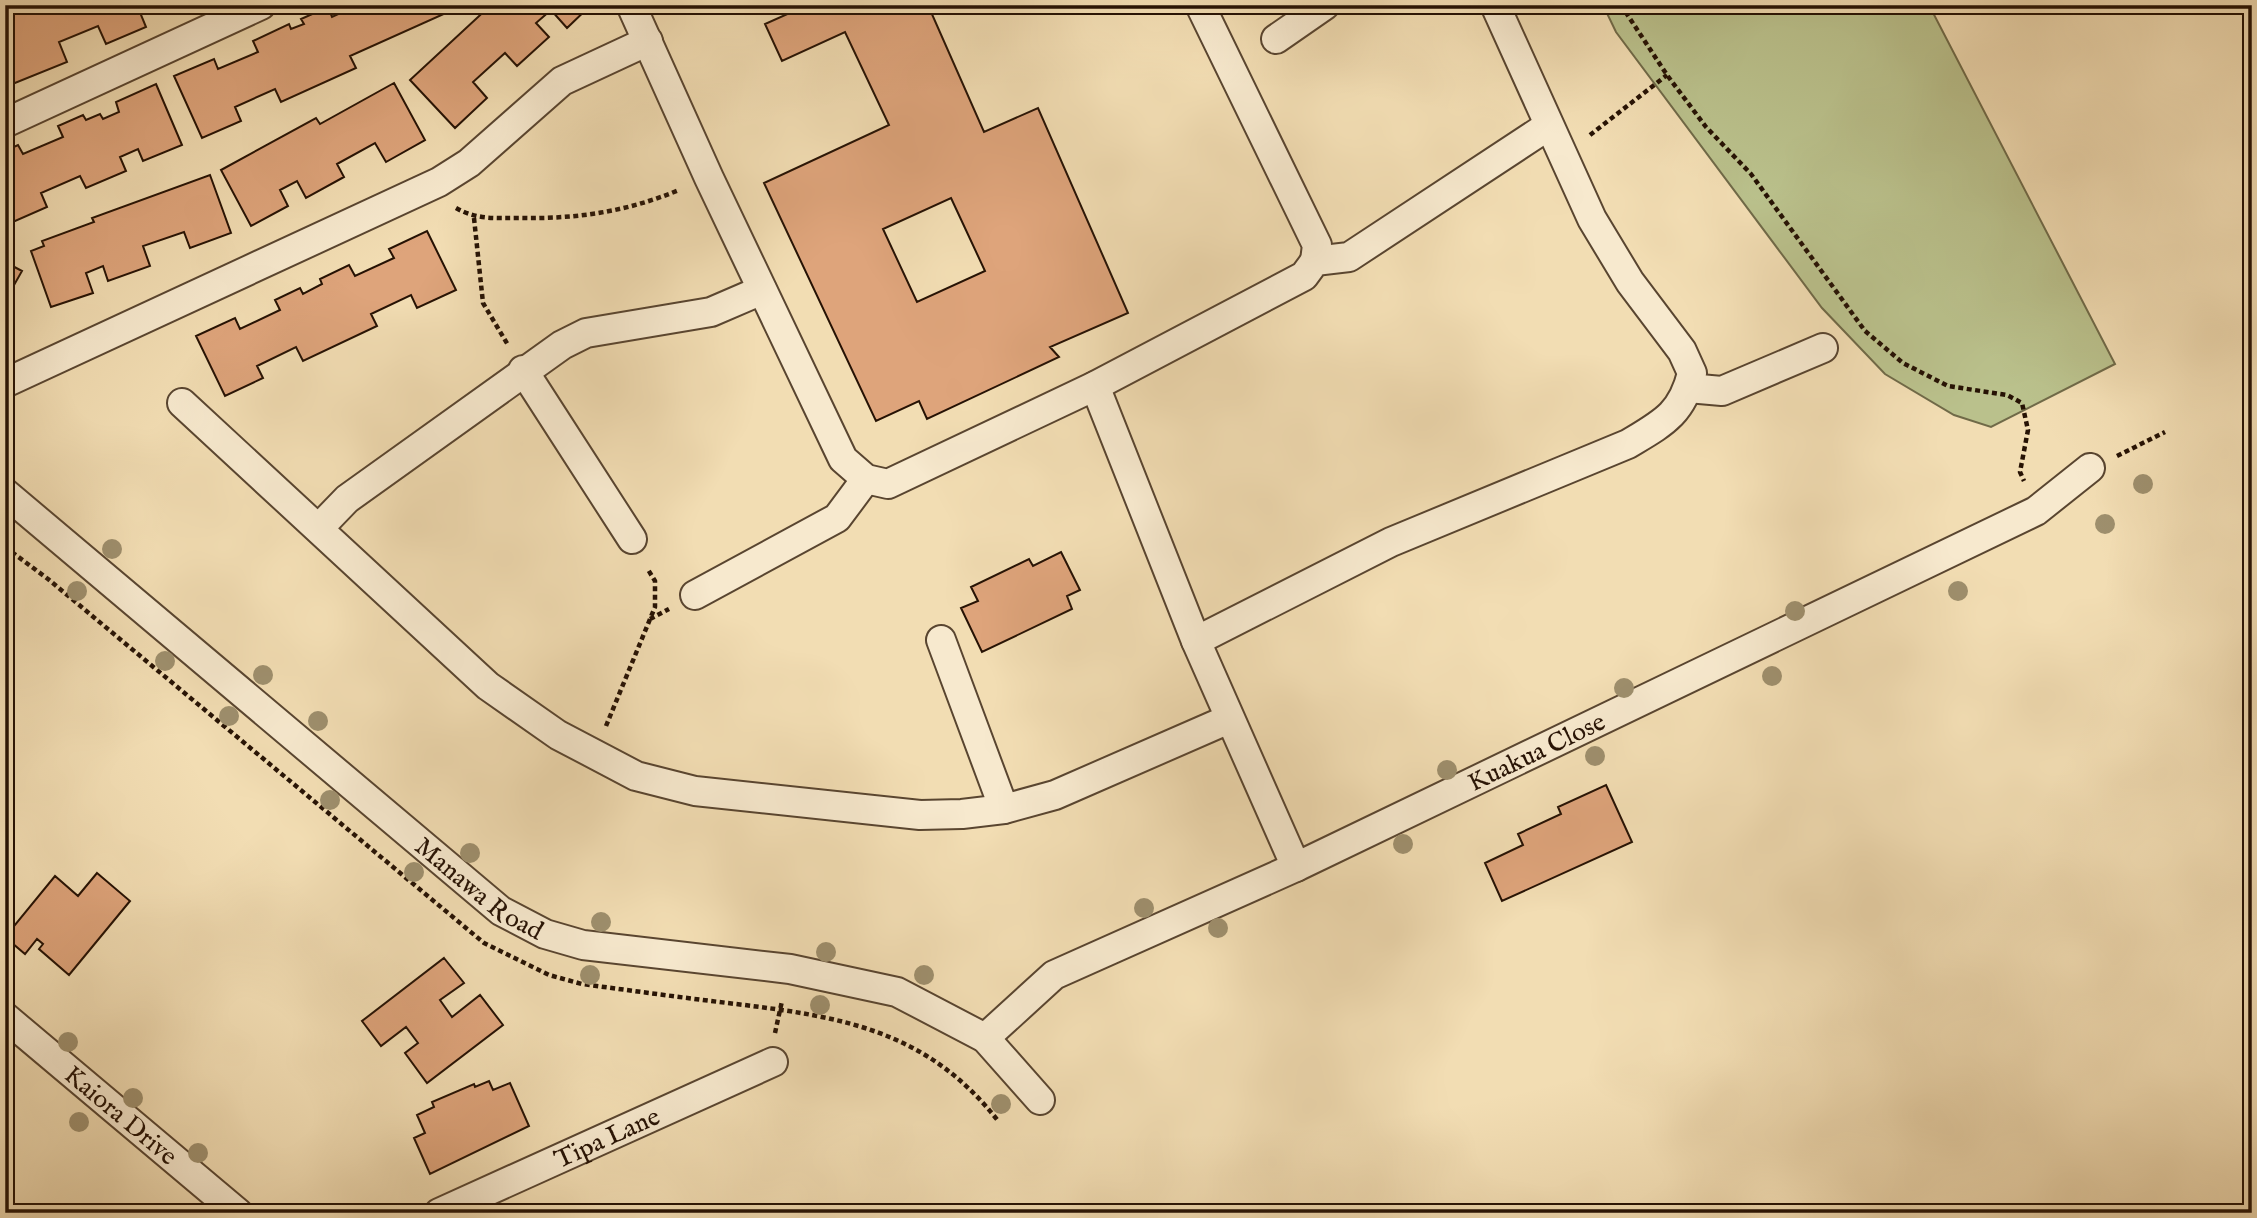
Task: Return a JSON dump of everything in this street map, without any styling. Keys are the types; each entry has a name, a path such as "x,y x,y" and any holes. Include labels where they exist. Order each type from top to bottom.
{"street":[{"path":"5,123 261,5"},
{"path":"631,5 709,178 843,459 866,479 888,484 1095,386 1304,276 1315,261 1317,245 1200,5"},
{"path":"1276,39 1325,5"},
{"path":"1196,641 1391,542 1628,444 1659,426 1679,409 1692,373 1682,351 1624,272 1592,219 1495,5"},
{"path":"5,383 439,182 469,163 562,80 648,41"},
{"path":"1315,261 1349,257 1548,126"},
{"path":"319,528 347,499 523,370 586,332 711,312 762,290"},
{"path":"1688,388 1723,391 1823,348"},
{"path":"523,370 632,539"},
{"path":"1095,386 1196,641 1296,867"},
{"path":"182,402 488,686 526,716 593,755 636,776 695,791 920,814 1004,809 1055,795 1229,719"},
{"name":"Kuakua Close","path":"985,1038 1054,975 1296,867 2036,512 2091,468"},
{"path":"695,595 837,517 866,479"},
{"name":"Manawa Road","path":"5,493 501,911 545,934 583,945 790,969 897,992 985,1038 1040,1100"},
{"path":"941,640 999,789 1004,809"},
{"name":"Kaiora Drive","path":"5,1017 238,1213"},
{"name":"Tipa Lane","path":"439,1213 773,1062"}],"path":[{"path":"1621,5 1667,75 1706,127 1751,174 1865,331 1903,362 1948,386 2007,395 2022,403 2028,429 2020,472 2036,512"},
{"path":"1563,156 1667,75"},
{"path":"439,182 448,203 474,218 582,218 643,205 709,178"},
{"path":"474,218 483,303 523,370"},
{"path":"2091,468 2165,432"},
{"path":"593,755 655,607 654,581 632,539"},
{"path":"773,1062 774,1038 790,969"}],"green space":[{"path":"1603,5 1929,5 2115,364 1991,427 1954,415 1885,374 1822,308 1616,32"}],"building":[{"path":"31,5 137,5 146,27 106,44 98,26 59,42 67,62 5,87 5,16"},
{"path":"358,5 443,5 446,13 350,56 356,68 281,102 275,89 235,107 241,121 202,138 174,76 214,59 218,69 258,52 253,41 289,24 291,29 304,24 301,19 328,7 332,17"},
{"path":"491,5 591,5 567,28 551,10 536,23 549,37 517,66 505,53 473,82 487,98 455,128 410,80"},
{"path":"800,5 946,5 931,12 984,132 1038,108 1128,313 1050,347 1059,357 927,419 919,401 876,421 764,183 889,125 845,32 782,61 765,24 801,8","holes":["951,198 985,271 917,302 883,229"]},
{"path":"394,83 425,140 386,162 375,143 337,164 344,177 306,198 297,181 280,190 288,206 251,226 221,170 316,118 320,124"},
{"path":"156,84 182,145 143,161 138,149 120,157 126,171 86,188 80,176 41,193 47,207 6,225 5,151 18,145 23,154 63,137 58,126 83,115 86,120 100,114 103,119 119,112 116,102"},
{"path":"210,175 231,233 190,248 184,232 143,246 150,266 108,281 103,266 86,273 93,293 51,307 31,251 44,246 42,241 94,222 92,218"},
{"path":"427,231 456,290 417,308 411,295 371,314 377,326 303,361 296,347 257,366 263,378 225,396 196,336 235,318 240,329 280,310 275,300 300,288 303,294 322,284 320,279 349,265 355,276 394,258 389,249"},
{"path":"5,262 22,271 5,301"},
{"path":"1061,552 1080,590 1067,596 1072,609 982,652 961,608 978,601 971,587 1029,559 1033,566"},
{"path":"1606,785 1632,842 1502,901 1485,863 1523,845 1518,834 1561,814 1558,807"},
{"path":"97,873 130,901 69,975 39,949 43,944 37,939 25,954 5,937 55,876 78,896"},
{"path":"444,958 464,983 440,1000 452,1017 480,995 503,1025 427,1083 405,1053 418,1043 406,1027 381,1046 362,1021"},
{"path":"489,1081 493,1090 510,1083 529,1126 430,1174 414,1138 425,1133 417,1115 434,1107 432,1102 474,1084 475,1087"}]}
